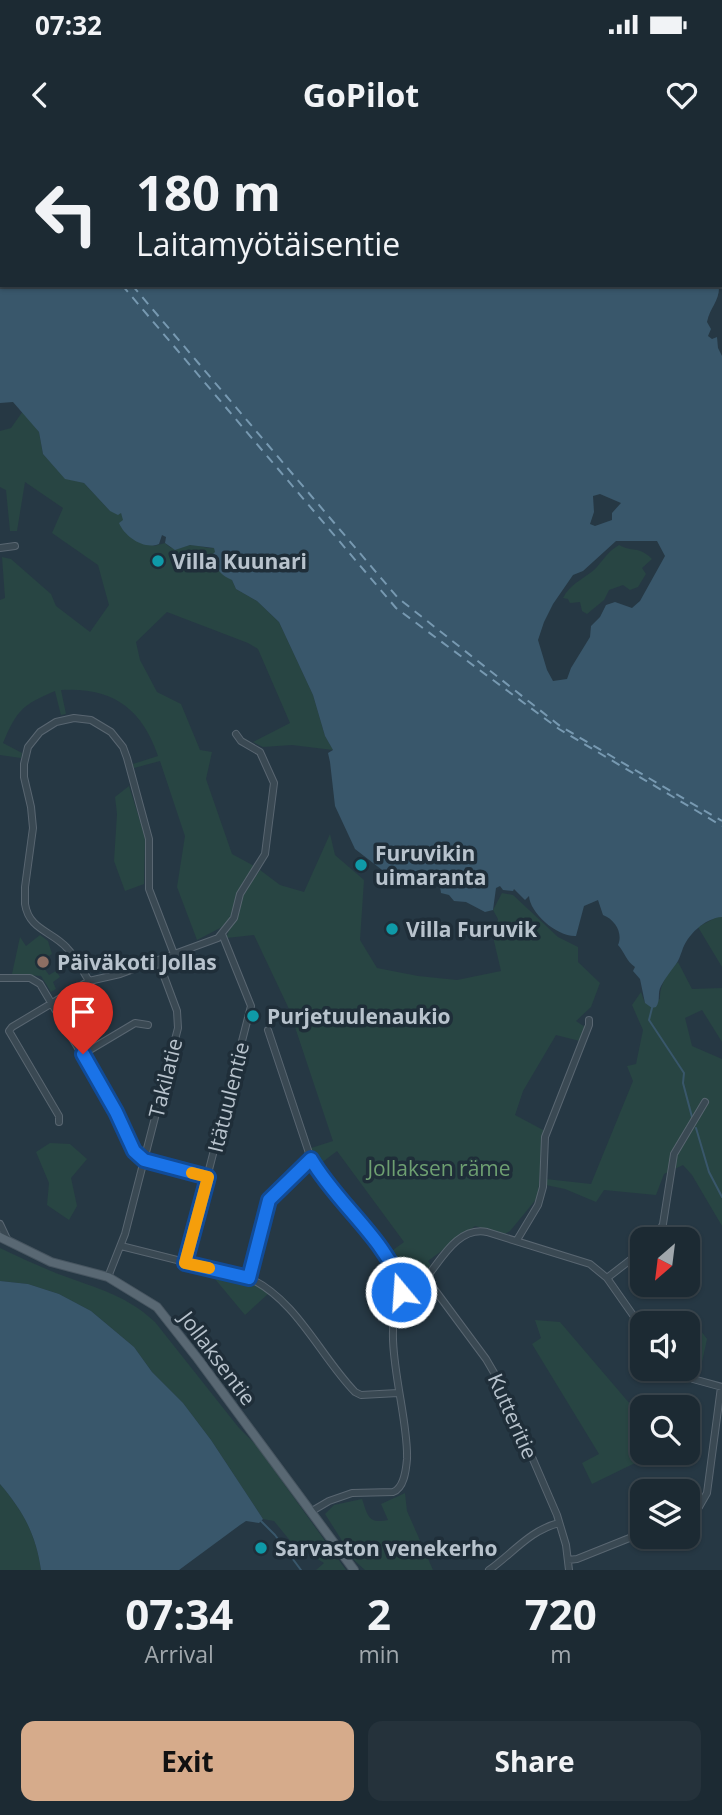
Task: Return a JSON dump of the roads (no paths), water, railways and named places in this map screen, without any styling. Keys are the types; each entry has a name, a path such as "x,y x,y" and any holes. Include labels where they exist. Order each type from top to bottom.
{"main road":[{"name":"Jollaksentie","path":"4,1239 51,1262 108,1277 146,1299 165,1315 354,1570"}],"street":[{"path":"0,548 15,547"},
{"path":"89,981 66,947 35,926 26,912 25,904 33,818 24,777 24,764 33,739 48,726 65,719 83,719 103,726 123,747 149,839 149,889 174,954"},
{"path":"60,1122 9,1031 89,981 110,977 218,938 222,934 234,918 240,894 265,854 274,783 260,752 241,741 236,734"},
{"name":"Itätuulentie","path":"185,1263 251,1006 222,934"},
{"name":"Takilatie","path":"108,1277 121,1246 178,1022 177,1011 158,960"},
{"path":"0,978 34,979 43,988 116,1112 134,1151 144,1160 208,1177"},
{"path":"517,1240 538,1205 542,1187 545,1138 589,1020"},
{"path":"83,1054 135,1023 148,1025"},
{"path":"268,1030 311,1159 354,1217 387,1255 396,1268 403,1289"},
{"path":"662,1227 674,1154 705,1102"},
{"path":"249,1278 269,1200 311,1159"},
{"path":"0,1224 4,1239"},
{"path":"312,1511 329,1501 352,1493 388,1493 399,1490 407,1459 398,1393 394,1323 398,1295 403,1289 426,1278 440,1257 472,1232 484,1231 581,1259 597,1268 607,1278 630,1311"},
{"path":"121,1246 249,1278 266,1287 278,1296 355,1392 361,1395 398,1393"},
{"path":"607,1278 630,1260"},
{"name":"Kutteritie","path":"426,1278 496,1376 559,1523 569,1570"},
{"path":"700,1381 721,1387 707,1493 700,1505"},
{"path":"489,1570 534,1533 548,1525 559,1523"},
{"path":"568,1560 630,1538"}],"water":[{"path":"0,287 719,287 707,322 711,329 708,336 712,339 717,337 722,356 722,917 709,920 688,939 678,961 661,986 656,1007 652,1008 645,1003 640,979 633,971 635,967 618,945 620,936 617,928 612,920 603,915 598,900 584,906 576,936 569,935 546,923 534,910 529,896 525,900 514,889 503,890 500,886 496,888 493,910 485,912 466,902 454,901 449,895 441,893 440,886 436,885 434,879 411,882 395,880 355,849 335,806 328,753 333,750 325,736 313,695 279,622 257,601 236,589 232,580 220,572 212,555 214,548 190,545 175,550 165,543 166,537 162,535 159,544 153,545 141,544 130,537 119,523 123,520 121,513 118,515 110,511 84,483 65,479 43,454 39,432 13,402 0,403","holes":["600,494 621,503 612,513 612,520 595,526 590,524 594,512 593,496","616,541 657,541 665,556 640,601 632,608 615,602 606,605 591,626 590,637 567,679 553,681 538,640 553,604 573,575 583,571"]},
{"path":"0,1281 28,1284 59,1294 91,1311 134,1347 211,1440 263,1519 259,1523 246,1521 179,1570 41,1570 36,1545 27,1524 0,1484"}],"waterway":[{"path":"652,1008 649,1020 684,1073 683,1083 692,1117"},
{"path":"696,1128 709,1172 722,1197"},
{"path":"261,1521 301,1570"}],"place":[{"name":"Villa Kuunari","path":"158,561"},
{"name":"Furuvikin uimaranta","path":"361,865"},
{"name":"Villa Furuvik","path":"392,929"},
{"name":"Päiväkoti Jollas","path":"43,962"},
{"name":"Purjetuulenaukio","path":"253,1016"},
{"name":"Sarvaston venekerho","path":"261,1548"}],"park label":[{"name":"Jollaksen räme","path":"439,1168"}]}
